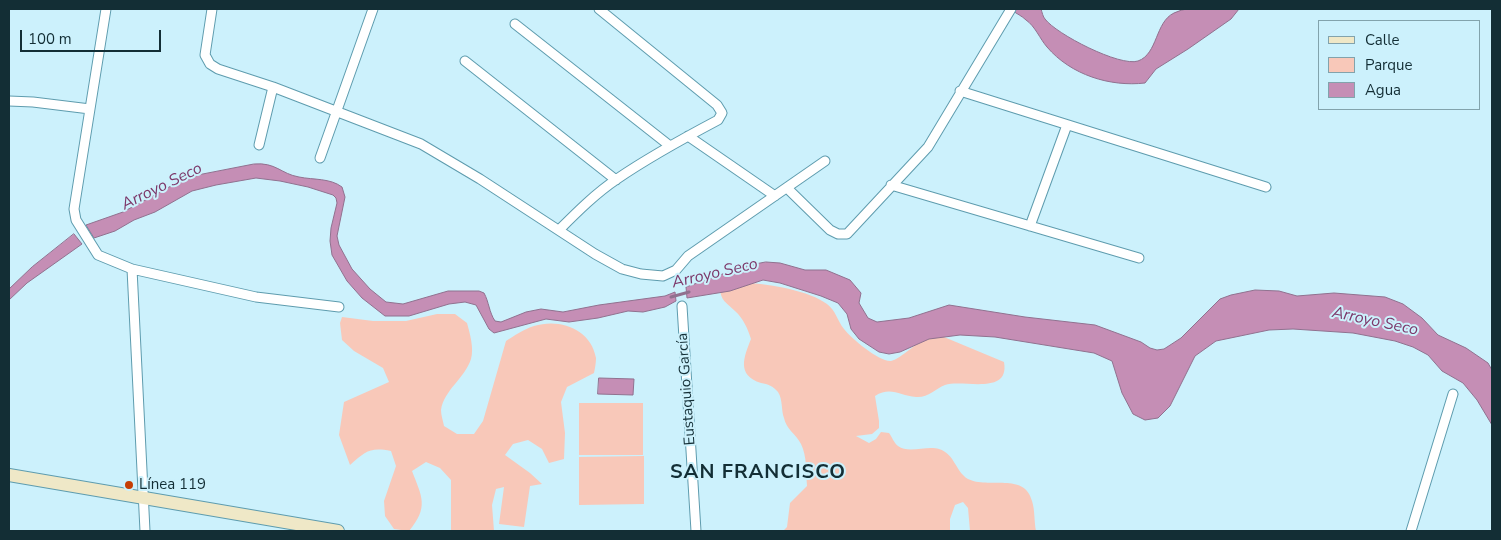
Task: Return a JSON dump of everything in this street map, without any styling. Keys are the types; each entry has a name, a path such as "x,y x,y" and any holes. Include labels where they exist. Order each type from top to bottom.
{"street":[{"path":"106,9 74,208 76,220 98,255 132,269 256,297 338,307"},
{"path":"212,9 206,55 210,64 218,69 273,87 421,144 480,179 595,254 622,269 642,274 663,276 676,270 688,256 825,161"},
{"path":"320,158 372,9"},
{"path":"559,230 586,204 616,180 670,146 718,120 722,113 717,105 599,9"},
{"path":"788,188 830,230 838,234 847,234 928,146 1011,9"},
{"path":"515,24 670,146"},
{"path":"465,62 616,180"},
{"path":"259,145 273,87"},
{"path":"960,91 1266,187"},
{"path":"9,101 90,109"},
{"path":"1030,226 1067,125"},
{"path":"688,136 775,196"},
{"path":"891,185 1139,258"},
{"path":"132,269 146,531"},
{"name":"Eustaquio García","path":"682,306 696,531"},
{"path":"1411,531 1453,394"},
{"path":"9,475 334,531"}],"green space":[{"path":"749,283 790,289 820,299 830,307 844,329 853,338 873,354 886,360 891,361 900,357 932,332 1004,362 1004,373 1000,379 993,383 945,385 928,395 920,397 896,392 886,392 875,396 879,428 872,434 856,436 869,443 876,439 881,432 889,433 897,445 902,448 934,448 944,451 952,459 960,472 968,479 985,483 1014,484 1022,487 1028,492 1032,501 1036,531 970,531 968,508 963,502 955,505 950,519 950,531 783,531 787,527 790,503 807,486 805,459 801,444 785,422 781,398 778,392 766,384 753,380 745,370 744,359 751,339 747,328 738,314 722,298 720,285"},
{"path":"437,314 455,314 467,323 471,341 472,355 468,366 446,396 441,410 444,426 457,434 474,434 483,421 506,341 512,337 534,326 544,324 564,325 581,333 593,348 596,358 594,373 567,387 561,402 565,433 564,459 549,463 542,449 528,440 513,444 505,455 542,484 530,486 524,527 499,524 504,487 496,489 492,505 494,531 451,531 451,480 440,468 426,462 412,471 421,495 422,502 419,515 409,531 394,529 385,516 384,501 396,466 391,451 369,451 350,465 339,435 344,402 389,382 383,368 354,351 342,340 340,323 342,317 373,321 406,321"},
{"path":"579,403 643,403 643,455 579,455"},
{"path":"644,456 644,504 579,505 579,457"}],"water":[{"path":"1197,8 1239,9 1231,19 1156,69 1145,83 1132,84 1105,81 1079,72 1068,65 1047,47 1035,29 1023,17 1013,11 1015,9 1041,9 1044,18 1062,33 1089,48 1129,62 1138,61 1145,57 1163,23 1174,13"},
{"path":"254,164 273,166 293,175 327,181 342,187 345,197 337,236 339,245 352,269 370,289 386,302 403,304 448,291 479,291 484,293 495,321 501,322 526,312 541,309 563,312 665,296 675,292 676,301 665,307 643,312 628,311 569,322 546,319 494,333 489,329 476,305 465,302 449,304 409,316 385,316 362,298 347,281 332,255 330,241 337,203 336,198 333,195 308,187 280,181 256,178 192,191 155,212 134,220 115,231 94,238 86,225 123,212 171,186 198,175"},
{"path":"74,234 82,244 27,283 9,300 9,289 32,267"},
{"path":"766,262 780,263 805,270 826,270 850,280 861,293 859,303 868,318 877,322 909,318 949,305 1025,317 1095,325 1157,350 1164,349 1181,338 1220,299 1231,295 1255,290 1279,291 1297,296 1334,293 1385,297 1403,304 1422,318 1438,335 1466,348 1488,363 1492,370 1492,425 1477,400 1463,383 1442,371 1428,355 1413,347 1395,341 1353,333 1293,329 1269,330 1216,341 1195,356 1170,406 1158,418 1145,420 1133,414 1122,393 1112,361 1094,353 995,337 960,335 929,339 900,352 889,354 879,352 859,339 851,329 847,314 838,303 780,283 763,280 730,291 687,298 686,287 745,266"},
{"path":"599,378 634,379 633,395 598,394"}],"waterway":[{"name":"Arroyo Seco","path":"671,297 689,292"}],"place":[{"name":"Línea 119","path":"129,485"}],"district":[{"name":"SAN FRANCISCO","path":"758,473"}]}
